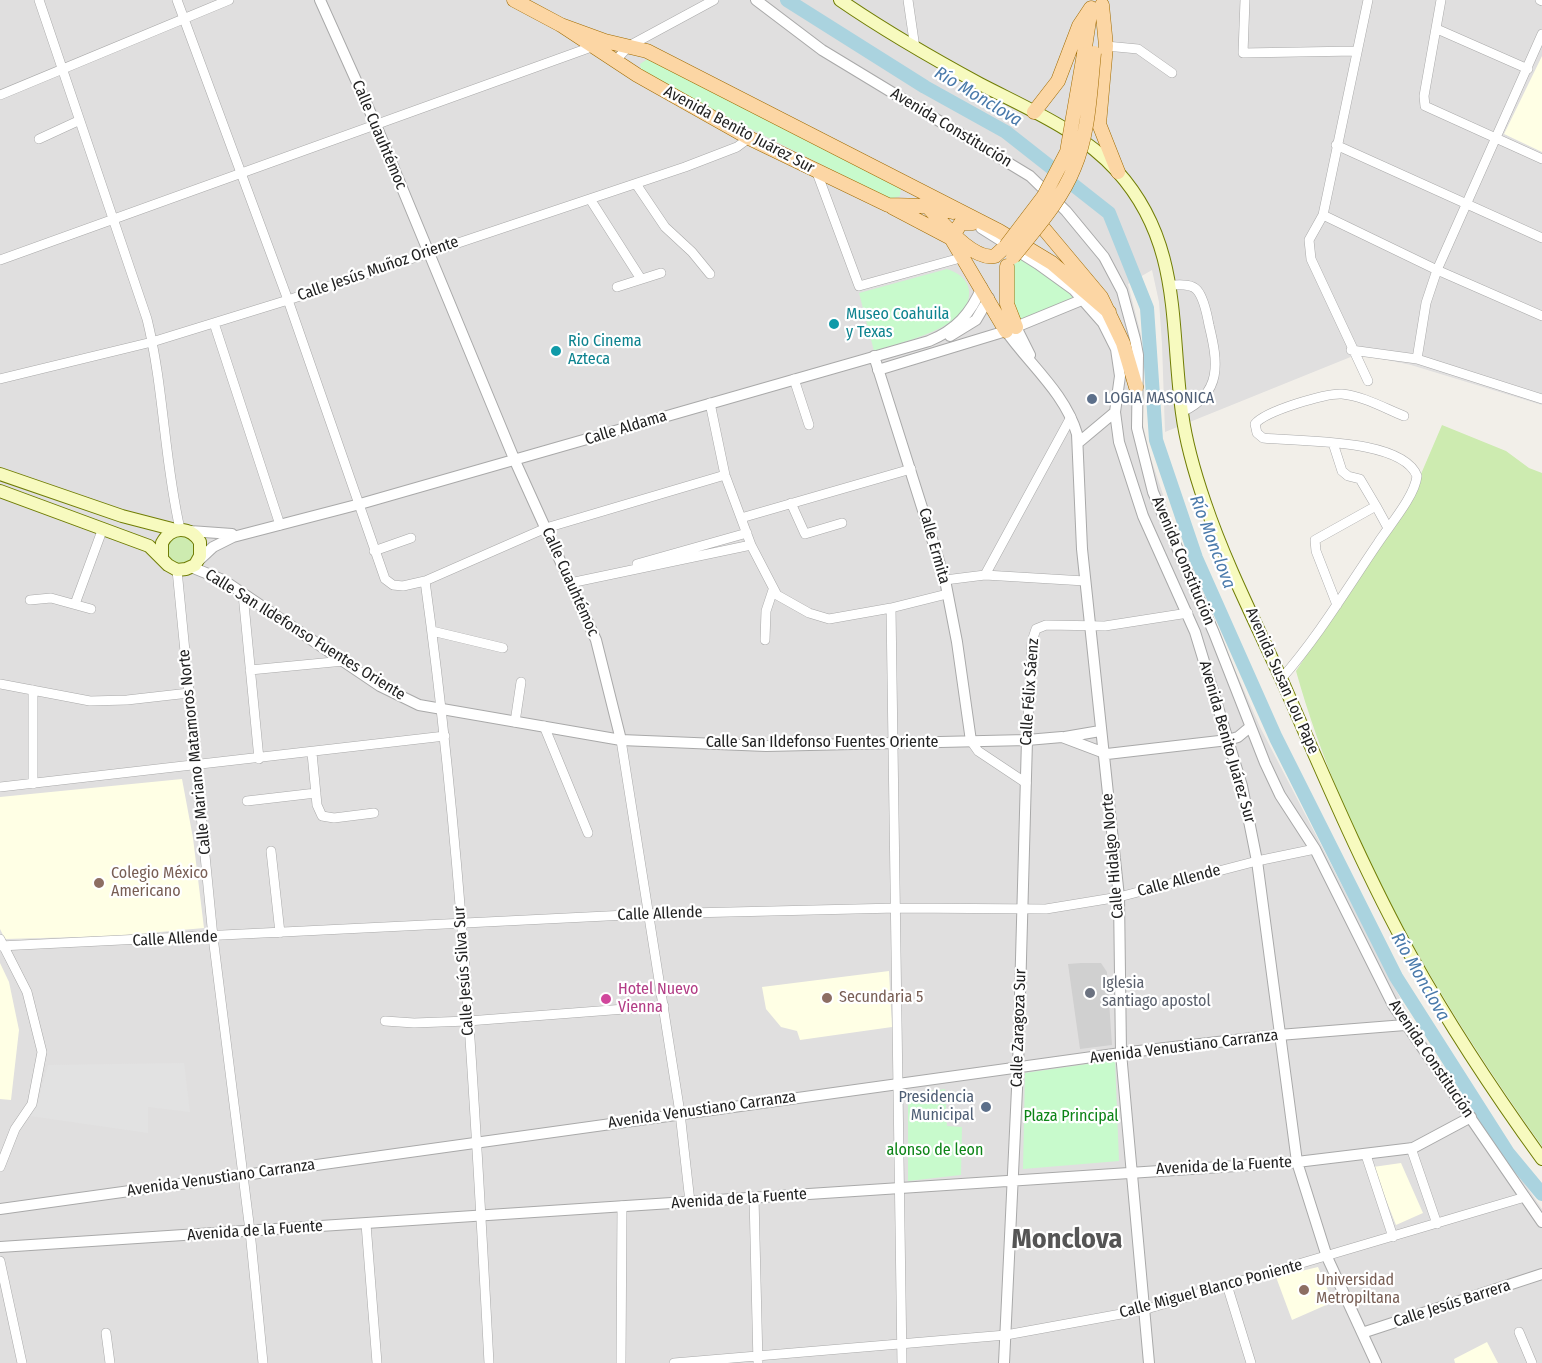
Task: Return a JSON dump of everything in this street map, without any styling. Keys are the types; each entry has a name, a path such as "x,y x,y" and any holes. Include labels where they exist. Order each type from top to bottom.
{"main road":[{"name":"Avenida Benito Juárez Sur","path":"514,0 599,44 615,61 637,75 749,138 892,205 928,206"},
{"name":"Avenida Susan Lou Pape","path":"840,0 915,48 1082,140 1118,172 1140,201 1153,226 1170,285 1175,317 1182,412 1194,465 1213,526 1347,825 1409,952 1474,1059 1542,1159"},
{"path":"1097,3 1095,51 1099,124 1118,172"},
{"path":"1011,329 1007,303 1008,256 1039,223 1064,188 1079,154 1095,51 1097,3"},
{"path":"1034,112 1058,81 1079,26 1097,3"},
{"name":"Avenida Benito Juárez Sur","path":"599,44 628,46 647,51 902,181 928,206 953,236 971,249 985,257 1008,256"},
{"path":"637,75 631,66 632,58 636,53 647,51"},
{"path":"985,292 1044,196 1067,152 1095,51"},
{"path":"902,181 957,207 1052,263 1110,312"},
{"path":"902,181 905,196 892,205 953,236 985,292 1011,329"},
{"path":"928,206 952,211 973,223"},
{"path":"953,236 961,223 973,223"},
{"path":"1039,223 1096,290 1110,312 1123,343 1136,387"},
{"path":"0,474 122,516 182,530 198,538 201,547 194,564 177,570 168,565 149,546 0,491"},
{"path":"162,557 162,543 167,535 182,530"}],"street":[{"path":"39,0 78,121 113,218 152,342 168,465 182,530"},
{"path":"177,0 239,174 288,300 385,579 393,585 425,581 546,528 725,475"},
{"path":"0,95 229,0"},
{"name":"Calle Cuauhtémoc","path":"320,0 376,125 515,461 602,658 621,740 680,1113 690,1202"},
{"path":"615,61 628,46 680,21 714,0"},
{"name":"Avenida Constitución","path":"756,0 822,50 1030,176 1066,211 1104,257 1122,291 1138,355 1136,415 1139,444 1154,492 1277,788 1315,849 1405,1025 1542,1222"},
{"path":"908,0 915,48"},
{"path":"1245,0 1243,53 1356,51"},
{"path":"1368,0 1323,215 1309,240 1311,259 1351,350 1368,381"},
{"path":"1441,0 1424,103 1429,110 1542,159"},
{"path":"1437,29 1528,69"},
{"path":"1417,359 1426,303 1437,270 1542,34"},
{"path":"0,260 599,44"},
{"path":"1095,51 1138,49 1172,74"},
{"path":"39,139 78,121"},
{"name":"Calle Jesús Muñoz Oriente","path":"0,379 152,342 288,300 636,184 724,153 749,138"},
{"path":"1336,145 1542,238"},
{"path":"816,170 858,285 864,286 964,257"},
{"path":"636,184 665,227 692,252 710,274"},
{"path":"590,199 641,279"},
{"path":"1323,215 1437,270 1542,316"},
{"name":"Avenida Benito Juárez Sur","path":"973,223 1038,264 1084,299 1103,322 1119,359 1120,376 1115,412 1119,442 1143,516 1188,613 1242,786 1257,861 1297,1162 1327,1257 1376,1363"},
{"path":"617,287 661,273"},
{"path":"1170,285 1190,286 1199,293 1208,319 1216,358 1215,378 1205,395 1194,406 1182,412"},
{"path":"961,345 976,321 985,292"},
{"name":"Calle Aldama","path":"194,564 220,542 247,533 515,461 929,341 947,333 962,321 985,292"},
{"path":"879,370 1011,329 1084,299"},
{"path":"929,341 955,334 976,321"},
{"path":"214,323 280,525"},
{"name":"Calle Hidalgo Norte","path":"1011,329 1071,417 1078,443 1080,530 1119,897 1121,1053 1149,1363"},
{"path":"1351,350 1417,359 1542,398"},
{"name":"Calle Ermita","path":"874,356 945,580 957,642 971,741"},
{"path":"794,379 809,425"},
{"path":"1281,679 1308,647 1388,528 1416,482 1415,471 1399,457 1369,448 1263,438 1257,433 1255,424 1267,414 1283,407 1340,394 1404,416"},
{"path":"710,404 725,475 751,545 772,591 789,603 825,618 891,608 947,594"},
{"path":"1078,443 1115,412"},
{"path":"986,575 1071,417"},
{"path":"1333,444 1342,471 1348,476 1360,479 1388,528"},
{"path":"741,518 911,469"},
{"path":"791,503 800,526 807,534 842,523"},
{"path":"1337,605 1316,551 1315,540 1376,506"},
{"path":"75,604 103,528"},
{"name":"Calle Aldama","path":"182,530 222,535 247,533"},
{"path":"570,583 747,533"},
{"path":"374,551 411,538"},
{"path":"618,571 751,545"},
{"name":"Calle San Ildefonso Fuentes Oriente","path":"194,564 403,698 419,705 621,740 766,746 1027,740 1100,731"},
{"name":"Calle Mariano Matamoros Norte","path":"177,570 213,937 250,1231 263,1363"},
{"path":"945,580 986,575 1085,581"},
{"name":"Calle Jesús Silva Sur","path":"425,581 443,709 461,921 489,1363"},
{"path":"765,640 766,611 772,591"},
{"path":"243,594 259,759"},
{"path":"30,600 51,598 91,609"},
{"path":"891,608 900,1084 902,1363"},
{"name":"Calle Félix Sáenz","path":"1023,909 1027,740 1033,632 1046,625 1089,626 1139,622 1188,613"},
{"path":"432,631 504,648"},
{"path":"250,670 344,661"},
{"path":"515,722 520,682"},
{"path":"0,684 90,701 127,700 189,693"},
{"path":"33,690 33,784"},
{"path":"544,726 588,833"},
{"name":"Calle San Ildefonso Fuentes Oriente","path":"1062,737 1102,753 1196,746 1239,738 1250,727"},
{"path":"0,787 445,736"},
{"path":"971,741 978,751 1026,783"},
{"path":"312,753 320,812 328,818 374,813"},
{"path":"247,801 316,793"},
{"name":"Calle Allende","path":"1,944 213,937 461,921 648,914 897,908 1046,909 1119,897 1257,861 1315,849"},
{"path":"271,851 280,933"},
{"name":"Calle Zaragoza Sur","path":"1004,1363 1023,909"},
{"path":"0,1167 15,1129 32,1104 42,1052 27,992 1,944"},
{"path":"386,1021 414,1023 468,1021 664,1006"},
{"name":"Avenida Venustiano Carranza","path":"0,1209 1121,1053 1279,1035 1405,1025"},
{"name":"Avenida de la Fuente","path":"0,1247 754,1197 900,1190 1130,1170 1297,1162 1411,1148 1471,1117"},
{"path":"1411,1148 1437,1224"},
{"path":"1366,1155 1393,1237"},
{"path":"754,1197 758,1359"},
{"name":"Calle Miguel Blanco Poniente","path":"674,1363 758,1359 902,1343 1006,1335 1143,1310 1525,1197"},
{"path":"621,1363 622,1206"},
{"path":"366,1224 377,1363"},
{"path":"0,1261 22,1363"},
{"name":"Calle Jesús Barrera","path":"1362,1334 1542,1274"},
{"path":"1227,1285 1251,1363"},
{"path":"1519,1332 1532,1363"},
{"path":"106,1333 110,1363"}],"shaded area":[{"path":"0,0 1542,0 1542,405 1411,365 1358,354 1165,432 1159,302 1152,270 1128,284 1141,335 1142,421 1150,456 1179,542 1260,727 1412,1021 1542,1209 1542,1363 0,1363"},
{"path":"1542,56 1542,152 1504,134"},
{"name":"Colegio México Americano","path":"182,779 193,838 204,928 115,936 5,939 0,929 0,797"},
{"path":"0,963 9,982 19,1030 11,1100 0,1099"},
{"name":"Iglesia santiago apostol","path":"1101,963 1107,972 1112,1045 1080,1049 1068,964"},
{"name":"Secundaria 5","path":"889,971 892,1027 800,1040 797,1031 781,1027 766,1009 762,987"},
{"path":"184,1063 190,1112 148,1107 148,1133 30,1116 37,1104 48,1065"},
{"path":"1401,1163 1423,1213 1396,1225 1373,1167"},
{"name":"Universidad Metropiltana","path":"1318,1267 1333,1302 1292,1320 1276,1277"},
{"path":"1487,1342 1498,1363 1455,1363 1454,1359"}],"green space":[{"path":"649,58 901,187 900,196 890,199 642,74 640,64"},
{"path":"1021,257 1052,277 1075,298 1022,320 1017,317 1011,294 1010,278 1015,263"},
{"path":"947,269 961,276 968,286 967,303 960,314 948,324 917,338 874,351 859,293"},
{"path":"1442,425 1506,451 1529,468 1542,473 1542,1146 1467,1035 1398,918 1340,797 1316,735 1296,671 1404,508"},
{"path":"180,535 190,540 195,550 190,560 180,565 170,560 165,550 170,540"},
{"name":"Plaza Principal","path":"1115,1060 1119,1161 1023,1169 1025,1073"},
{"name":"alonso de leon","path":"945,1089 947,1126 962,1127 961,1175 908,1181 908,1094"}],"waterway":[{"name":"Río Monclova","path":"787,0 925,87 1006,132 1109,213 1147,308 1156,440 1196,558 1276,738 1396,977 1508,1153 1542,1194"}],"place":[{"name":"Museo Coahuila y Texas","path":"834,324"},
{"name":"Rio Cinema Azteca","path":"556,351"},
{"name":"LOGIA MASONICA","path":"1092,399"},
{"name":"Colegio México Americano","path":"99,883"},
{"name":"Iglesia santiago apostol","path":"1090,993"},
{"name":"Secundaria 5","path":"827,998"},
{"name":"Hotel Nuevo Vienna","path":"606,999"},
{"name":"Presidencia Municipal","path":"986,1107"},
{"name":"Universidad Metropiltana","path":"1304,1290"}],"district":[{"name":"Monclova","path":"1067,1240"}]}
